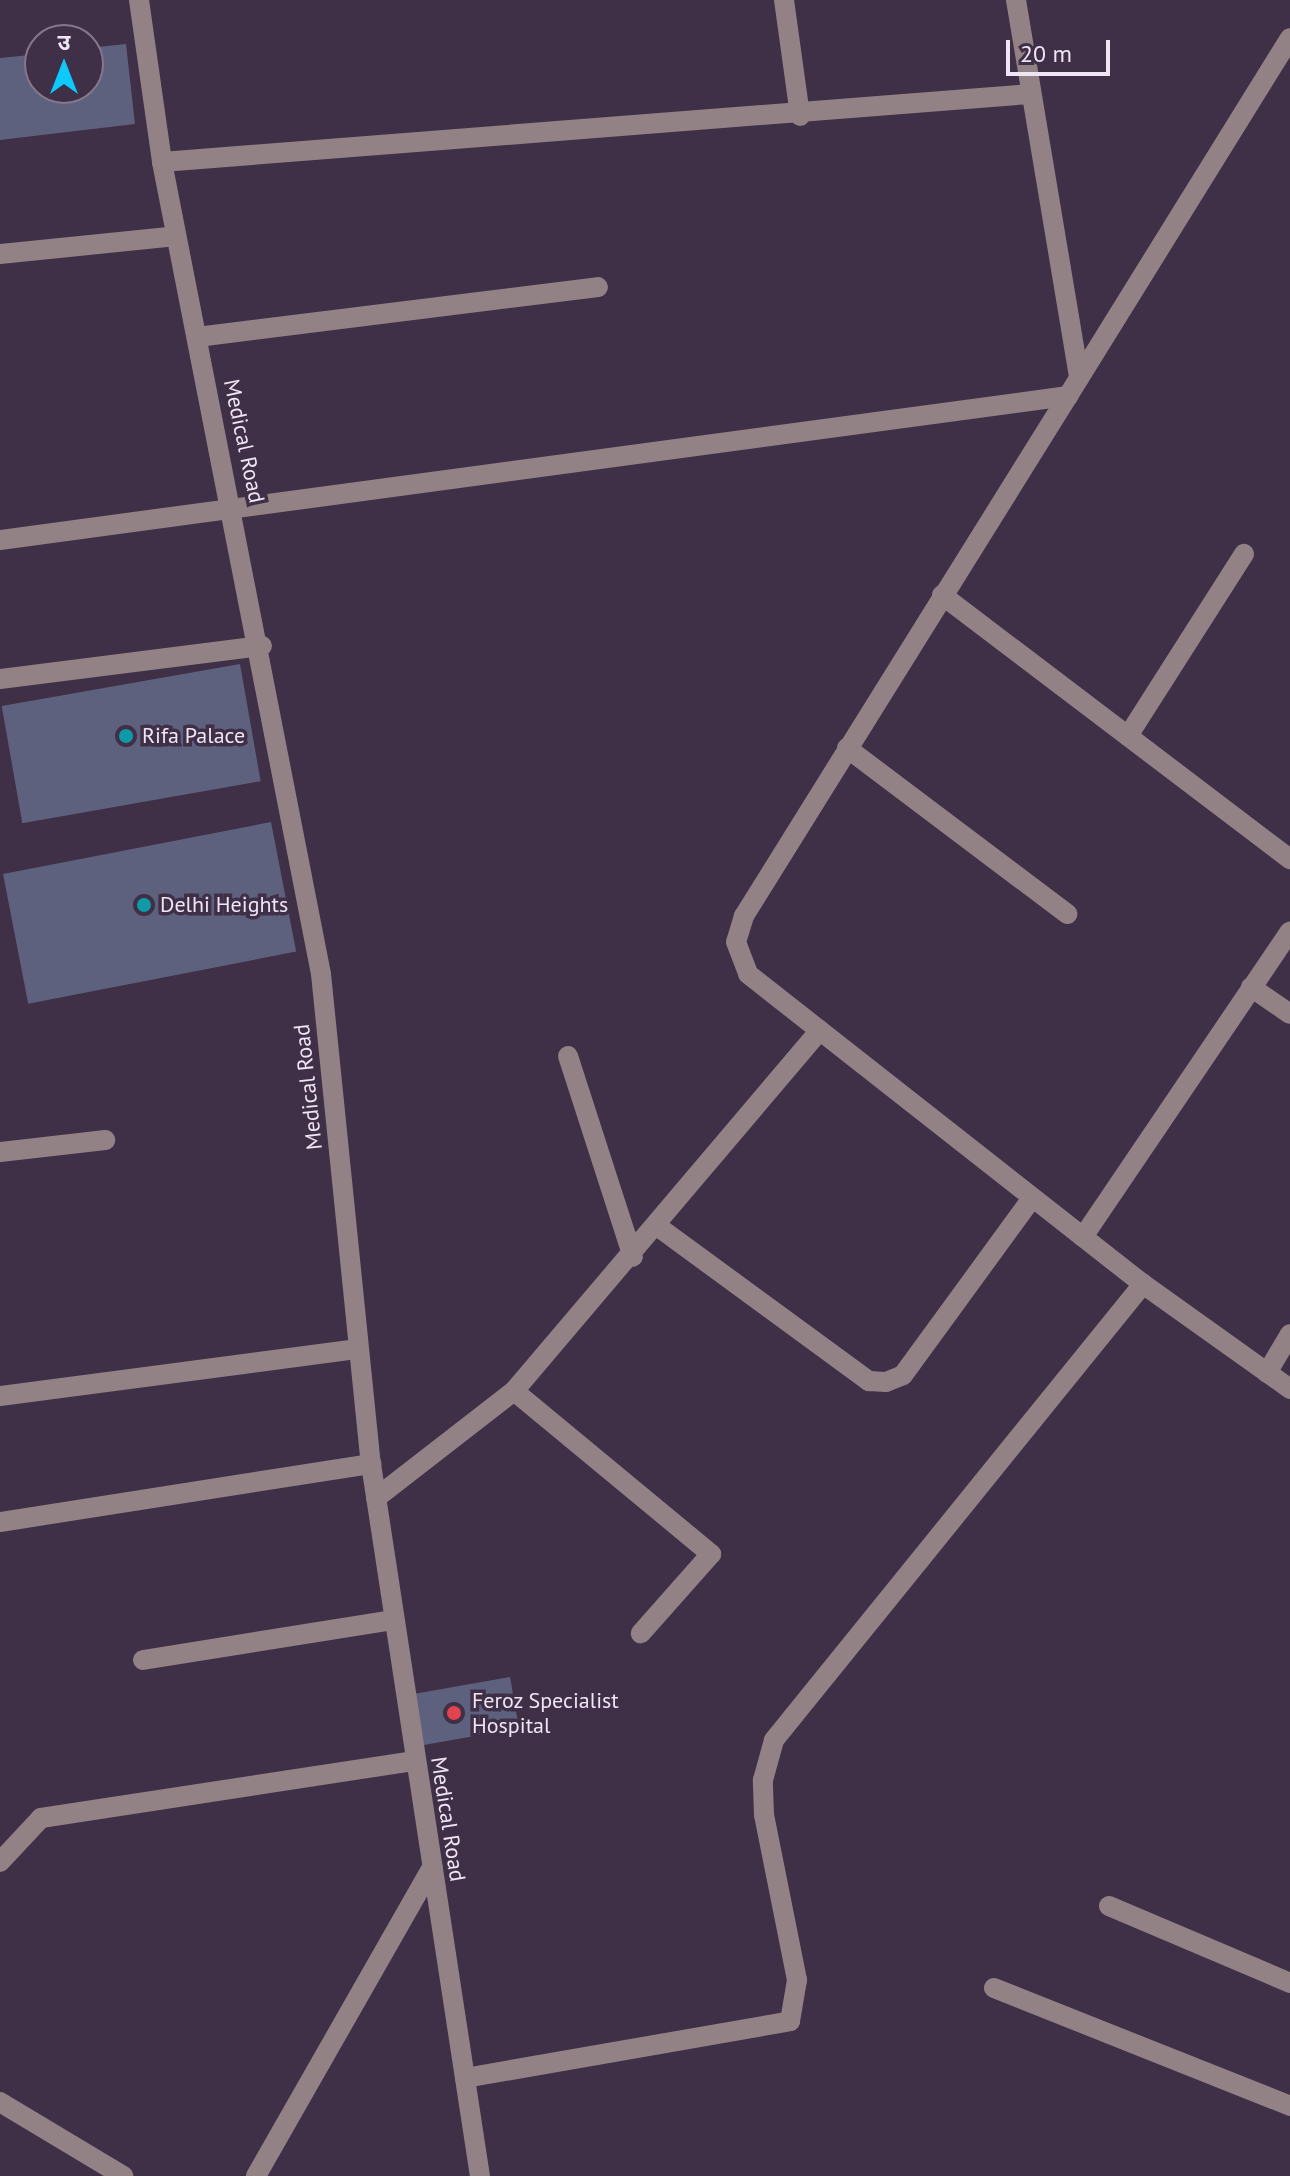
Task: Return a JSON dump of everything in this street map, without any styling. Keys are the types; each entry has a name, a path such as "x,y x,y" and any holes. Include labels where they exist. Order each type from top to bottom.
{"street":[{"name":"Medical Road","path":"139,0 162,162 262,646 321,974 371,1464 480,2176"},
{"path":"784,0 800,116"},
{"path":"1016,0 1079,378"},
{"path":"1290,38 744,916 736,942 748,974 1143,1284 1290,1389"},
{"path":"162,162 800,116 1030,94"},
{"path":"0,254 176,236"},
{"path":"197,337 598,287"},
{"path":"0,540 235,513 1068,396"},
{"path":"1128,736 1244,554"},
{"path":"942,595 1290,859"},
{"path":"0,679 262,646"},
{"path":"847,748 1067,914"},
{"path":"1083,1237 1290,931"},
{"path":"1251,987 1290,1014"},
{"path":"376,1498 514,1391 633,1257 820,1030"},
{"path":"568,1056 633,1257"},
{"path":"0,1152 105,1140"},
{"path":"657,1226 869,1381 886,1382 903,1375 1032,1198"},
{"path":"465,2078 790,2021 797,1980 764,1815 763,1780 774,1740 1143,1284"},
{"path":"1267,1373 1290,1334"},
{"path":"0,1396 358,1349"},
{"path":"514,1391 711,1554 641,1633"},
{"path":"0,1522 371,1464"},
{"path":"143,1660 394,1620"},
{"path":"0,1862 41,1818 415,1761"},
{"path":"256,2176 432,1867"},
{"path":"1109,1906 1290,1983"},
{"path":"994,1988 1290,2106"},
{"path":"0,2102 123,2176"}],"building":[{"path":"126,44 135,124 0,140 0,58 24,56 24,104 104,104 104,46"},
{"name":"Rifa Palace","path":"240,664 261,781 22,823 2,706"},
{"name":"Delhi Heights","path":"271,822 296,952 28,1004 3,874"},
{"path":"510,1677 519,1728 423,1745 413,1694"}],"place":[{"name":"Rifa Palace","path":"126,736"},
{"name":"Delhi Heights","path":"144,905"},
{"name":"Feroz Specialist Hospital","path":"454,1713"}]}
